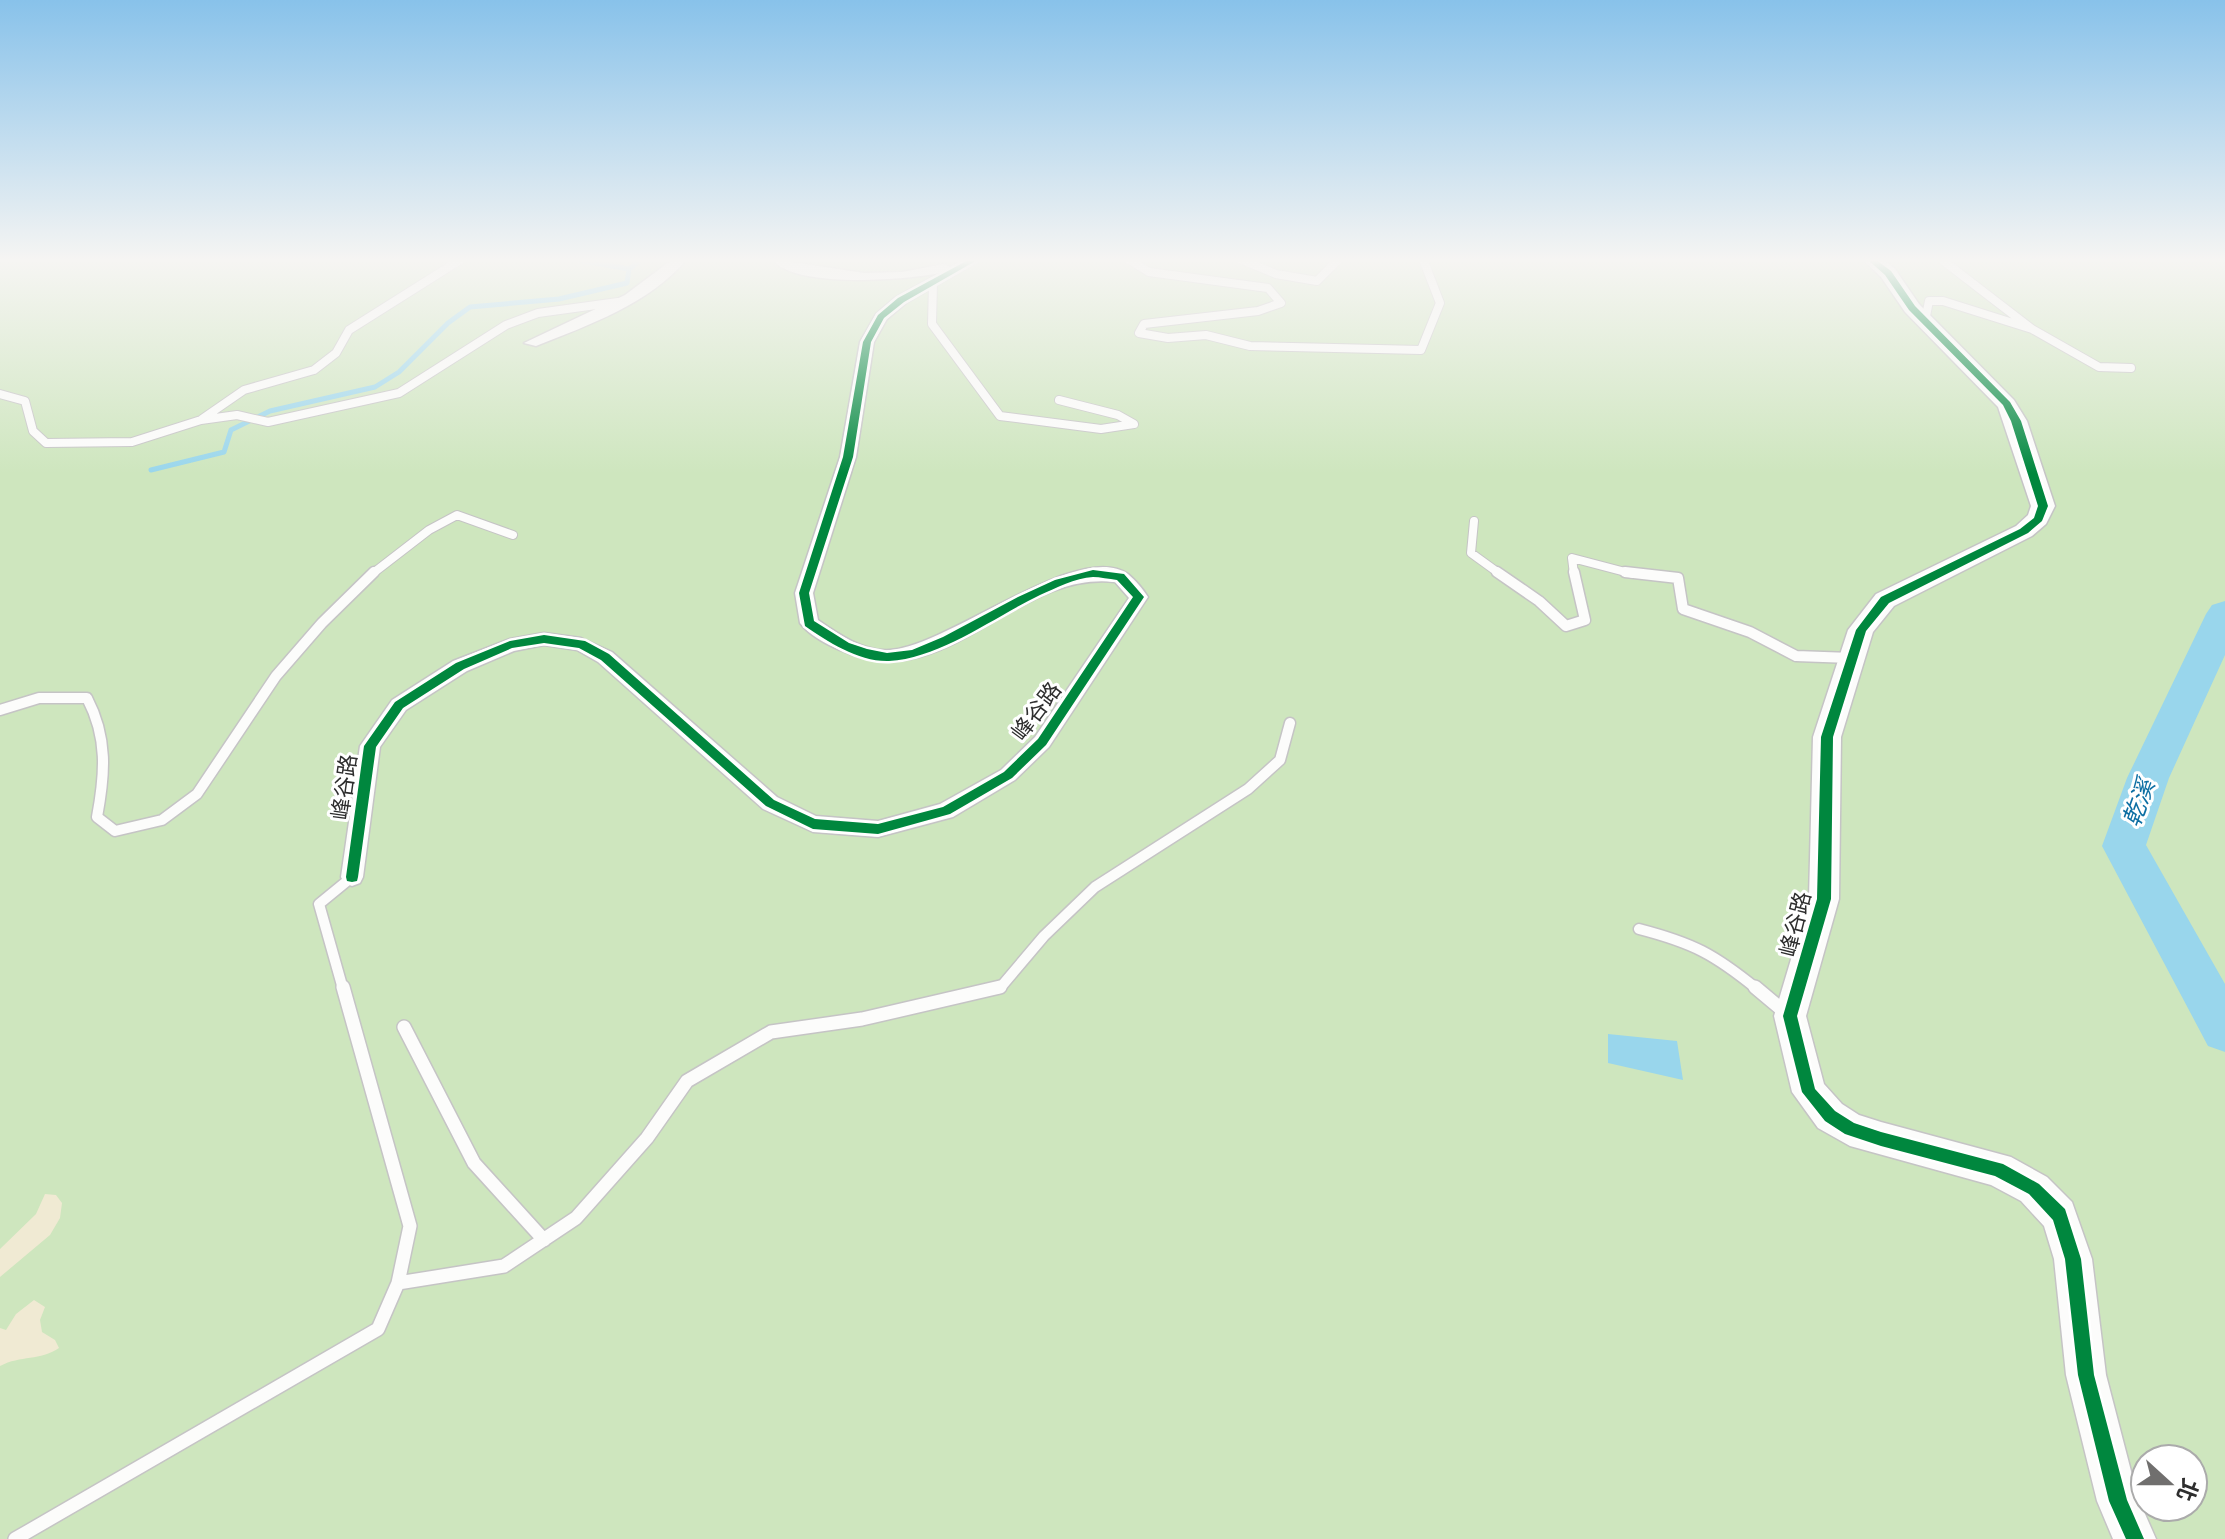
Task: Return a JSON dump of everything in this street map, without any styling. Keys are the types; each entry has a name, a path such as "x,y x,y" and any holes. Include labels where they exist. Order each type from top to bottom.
{"street":[{"path":"531,343 558,331"},
{"name":"峰谷路","path":"352,877 370,746 399,705 460,666 510,645 544,639 581,644 605,657 770,803 813,824 878,829 946,811 1008,775 1042,742 1139,597 1132,582 1114,573 1079,574 926,652 888,658 835,643 809,623 804,593 848,457 867,342 873,331"},
{"name":"峰谷路","path":"1790,1016 1824,899 1827,737 1861,630 1885,600 2024,531 2038,519 2043,506 2016,421 2007,404 1935,331"},
{"path":"1790,1016 1809,1092 1830,1116 1850,1129 1881,1139 1998,1169 2034,1189 2059,1215 2073,1259 2086,1375 2118,1501 2135,1539"}],"lane":[{"path":"201,420 244,390 314,370 336,353 349,331"},
{"path":"0,394 25,401 33,431 46,443 132,442 201,420 243,417 263,421 334,409 399,393 497,331"},
{"path":"937,331 1000,416 1101,429 1134,424 1118,415 1059,400"},
{"path":"1140,331 1139,333 1168,338 1206,335 1250,346 1421,350 1429,331"},
{"path":"2035,331 2099,367 2131,368"},
{"path":"0,710 39,698 87,698 102,722 105,769 97,817 115,831 168,817 211,781 255,704 291,657 377,571 428,528 457,515 513,535"},
{"path":"1474,521 1471,553 1539,601 1566,626 1585,620 1575,585 1572,558 1642,576 1678,578 1683,609 1750,632 1796,656 1853,658"},
{"path":"398,1283 504,1266 544,1240 576,1218 647,1138 687,1081 771,1032 862,1019 1000,988 1044,936 1095,887 1248,789 1280,760 1290,723"},
{"path":"15,1539 378,1329 398,1283 410,1226 319,904 352,877"},
{"path":"1639,929 1679,939 1715,955 1790,1016"},
{"path":"404,1027 474,1163 544,1240"}],"green space":[{"path":"0,331 2225,331 2225,1539 0,1539"}],"sand":[{"path":"45,1194 56,1195 62,1203 60,1218 50,1235 0,1277 0,1249 36,1214"},
{"path":"34,1300 45,1307 40,1320 42,1332 55,1340 59,1348 45,1355 0,1366 0,1328 6,1330 16,1314"}],"water":[{"path":"1608,1034 1677,1041 1683,1080 1608,1063"}],"waterway":[{"path":"151,470 224,452 231,430 270,411 375,387 399,372 440,331"},
{"name":"乾溪","path":"2225,614 2148,778 2124,846 2225,1030"}],"cycle path":[{"path":"352,877 370,746 399,705 460,666 510,645 544,639 581,644 605,657 770,803 813,824 878,829 946,811 1008,775 1042,742 1139,597 1120,577 1093,574 1059,583 947,639 914,653 887,657 845,645 809,623 804,593 848,457 867,342 873,331"},
{"path":"1935,331 2007,404 2016,421 2043,506 2038,519 2024,531 1885,600 1861,630 1827,737 1824,899 1790,1016 1809,1092 1830,1116 1850,1129 1881,1139 1998,1169 2034,1189 2059,1215 2073,1259 2086,1375 2118,1501 2135,1539"}]}
